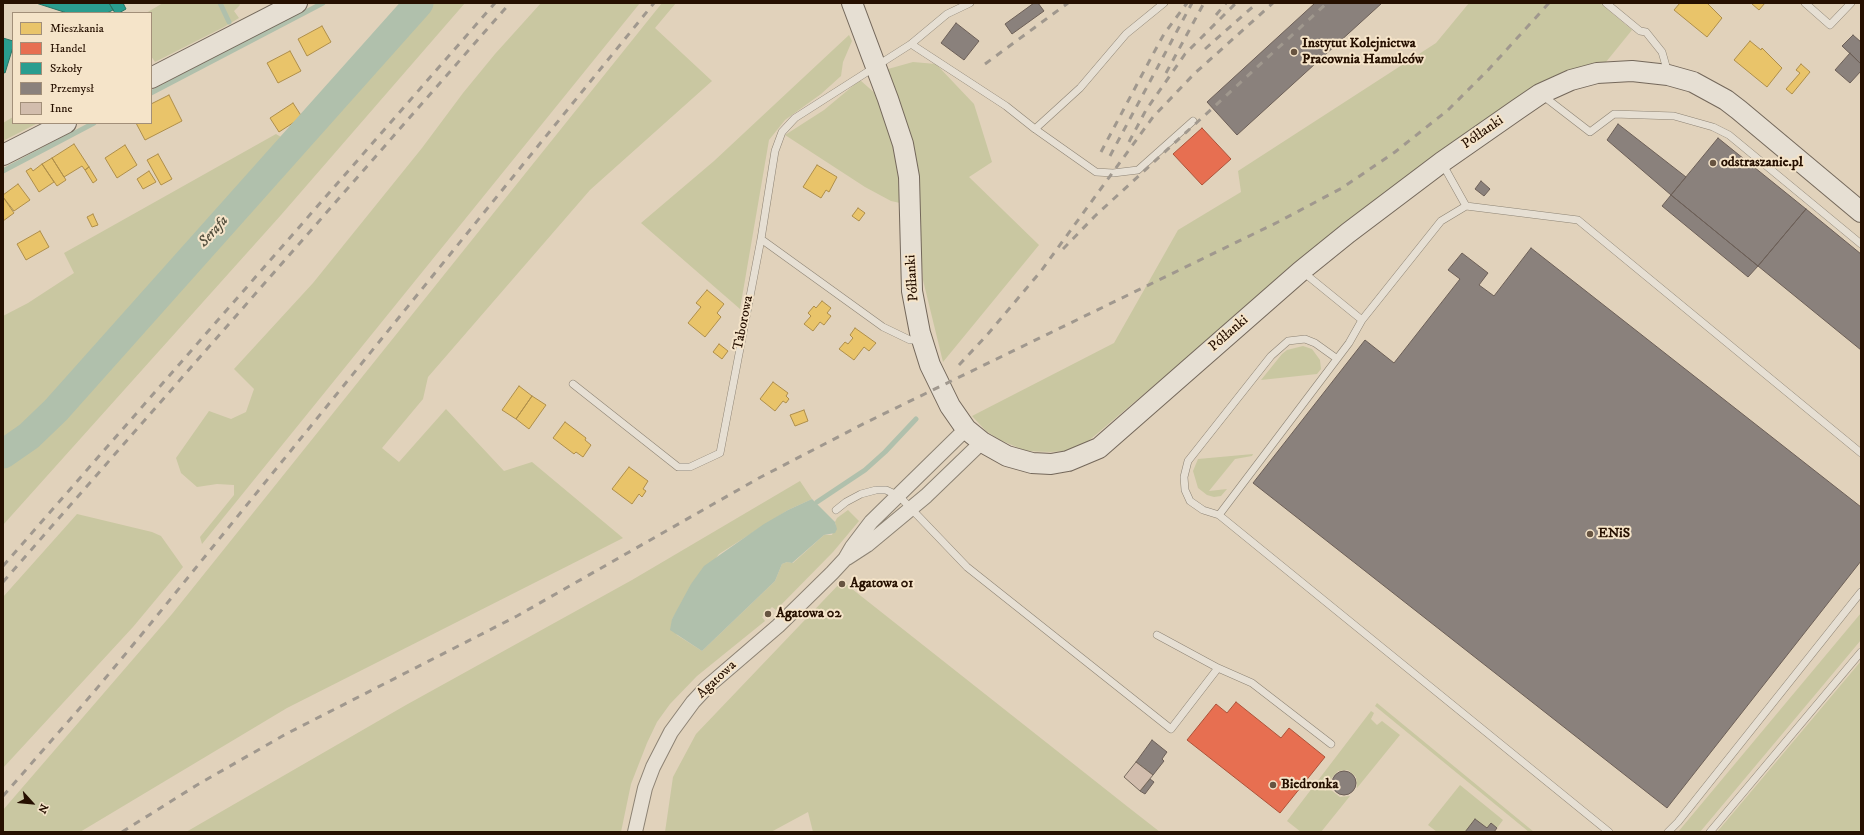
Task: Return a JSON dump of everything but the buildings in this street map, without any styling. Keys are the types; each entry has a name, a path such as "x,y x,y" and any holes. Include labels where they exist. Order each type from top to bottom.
{"street":[{"path":"152,77 297,3"},
{"name":"Półłanki","path":"852,3 899,129 906,161 909,183 912,291 922,340 944,394 955,414 966,428 982,442 1017,459 1051,464 1068,461 1099,448 1301,271 1348,233 1442,162 1540,94 1571,80 1597,73 1632,71 1668,75 1693,82 1726,100 1861,212"},
{"path":"3,155 64,124"},
{"name":"Agatowa","path":"845,559 871,522 899,496 966,428"},
{"name":"Agatowa","path":"635,832 645,788 653,767 665,743 682,716 707,687 778,626 845,559 867,546 911,509 940,484 982,442"}],"lane":[{"name":"Taborowa","path":"573,384 678,467 690,467 720,453 775,151 782,132 795,118 911,44 947,14 963,5 970,3"},
{"path":"1035,129 1080,88 1126,34 1164,3"},
{"path":"1606,3 1640,30 1646,32 1662,52 1668,75"},
{"path":"1806,3 1830,25 1851,3"},
{"path":"911,44 1006,106 1035,129 1096,172 1112,173 1138,170 1193,121"},
{"path":"1540,94 1590,132 1614,114 1674,116 1714,127 1729,135 1861,244"},
{"path":"1442,162 1466,206"},
{"path":"1218,515 1349,342 1362,320 1441,221 1466,206 1578,220 1861,452"},
{"path":"760,239 883,327 910,340 922,340"},
{"path":"1301,271 1362,320"},
{"path":"1336,358 1315,343 1305,339 1288,341 1271,356 1188,461 1184,477 1185,490 1190,501 1203,510 1218,515 1609,832"},
{"path":"836,510 846,502 861,494 876,490 886,490 899,496 967,567 1171,729 1218,668"},
{"path":"1668,832 1678,822 1861,592"},
{"path":"1157,634 1218,668 1252,683 1331,744"},
{"path":"1710,832 1861,652"}],"shaded area":[{"path":"163,3 239,3 240,5 234,11 239,18 155,62 152,58 152,12 148,12"},
{"path":"413,3 465,3 281,215 3,525 3,316 28,303 74,273 64,253 276,134 286,140"},
{"path":"541,3 640,3 202,544 200,537 234,495 234,485 217,484 197,487 181,473 176,458 209,411 231,419 246,412 254,389 234,369 313,283 422,148 463,93 495,54"},
{"path":"662,3 676,3 655,28 712,81 590,190 428,377 423,399 382,448 399,462 446,409 504,471 532,462 623,538 287,708 80,832 3,832 3,810 172,614"},
{"path":"1469,3 1600,3 1632,30 1606,62 1570,71 1294,267 1086,443 1066,451 1026,451 1000,440 986,431 972,416 1114,343 1178,230 1241,192 1238,171 1436,43"},
{"path":"849,35 852,41 843,62 841,76 821,94 785,120 769,140 740,309 641,223 714,161"},
{"path":"913,62 936,64 974,104 992,162 969,177 1039,245 943,362 923,280 916,179 906,130 888,69"},
{"path":"860,80 877,95 896,150 900,203 891,201 865,187 785,135 824,110"},
{"path":"12,118 12,124 36,124 3,141 3,123"},
{"path":"1303,346 1312,349 1320,360 1321,369 1317,374 1261,380 1282,354 1287,350"},
{"path":"1253,454 1252,456 1235,459 1209,491 1227,489 1221,496 1214,497 1207,495 1198,488 1193,471 1198,459"},
{"path":"800,481 812,499 788,510 719,554 672,619 677,635 702,651 775,581 782,564 787,562 793,563 824,535 832,535 837,518 848,510 859,521 833,552 776,610 772,607 762,617 765,621 697,676 670,704 657,722 631,784 621,832 186,832 406,705 632,580"},
{"path":"812,499 835,522 837,529 835,533 824,535 792,563 787,562 782,564 775,581 702,651 670,630 672,619 691,584 704,566 764,524 788,510"},
{"path":"77,514 152,532 161,536 183,567 133,627 3,768 3,597"},
{"path":"842,581 1160,832 813,832 808,812 771,832 665,832 673,777 696,734"},
{"path":"1861,613 1861,640 1700,832 1678,832"},
{"path":"1861,661 1861,832 1717,832 1755,787"},
{"path":"1377,703 1534,832 1529,832 1375,706"},
{"path":"1371,711 1374,713 1371,719 1377,725 1382,721 1400,735 1357,788 1356,777 1348,770 1338,771 1331,779 1331,790 1340,797 1350,796 1321,832 1301,832 1287,821"},
{"path":"1460,785 1503,820 1494,832 1437,832 1428,825"}],"waterway":[{"path":"220,3 229,22"},
{"path":"152,92 323,3"},
{"name":"Serafa","path":"3,454 29,436 56,410 419,3"},
{"path":"3,171 92,124"},
{"path":"817,502 865,470 885,452 916,419"}],"railway":[{"path":"3,566 495,3"},
{"path":"3,582 510,3"},
{"path":"3,796 93,693 147,628 654,3"},
{"path":"985,64 1068,3"},
{"path":"1101,152 1164,34 1187,3"},
{"path":"1110,156 1192,3"},
{"path":"1166,73 1204,3"},
{"path":"1216,15 1226,3"},
{"path":"1129,142 1146,110 1185,54 1236,3"},
{"path":"1205,49 1257,3"},
{"path":"959,365 987,335 1041,271 1153,117 1194,74 1273,3"},
{"path":"1063,249 1095,216 1327,3"},
{"path":"122,832 197,785 286,734 517,616 759,478 865,423 1278,222 1342,188 1395,152 1448,110 1489,69 1549,3"}],"place":[{"name":"Instytut Kolejnictwa Pracownia Hamulców","path":"1294,52"},
{"name":"odstraszanie.pl","path":"1713,163"},
{"name":"ENiS","path":"1590,534"},
{"name":"Agatowa 01","path":"842,584"},
{"name":"Agatowa 02","path":"768,614"},
{"name":"Biedronka","path":"1273,785"}]}
